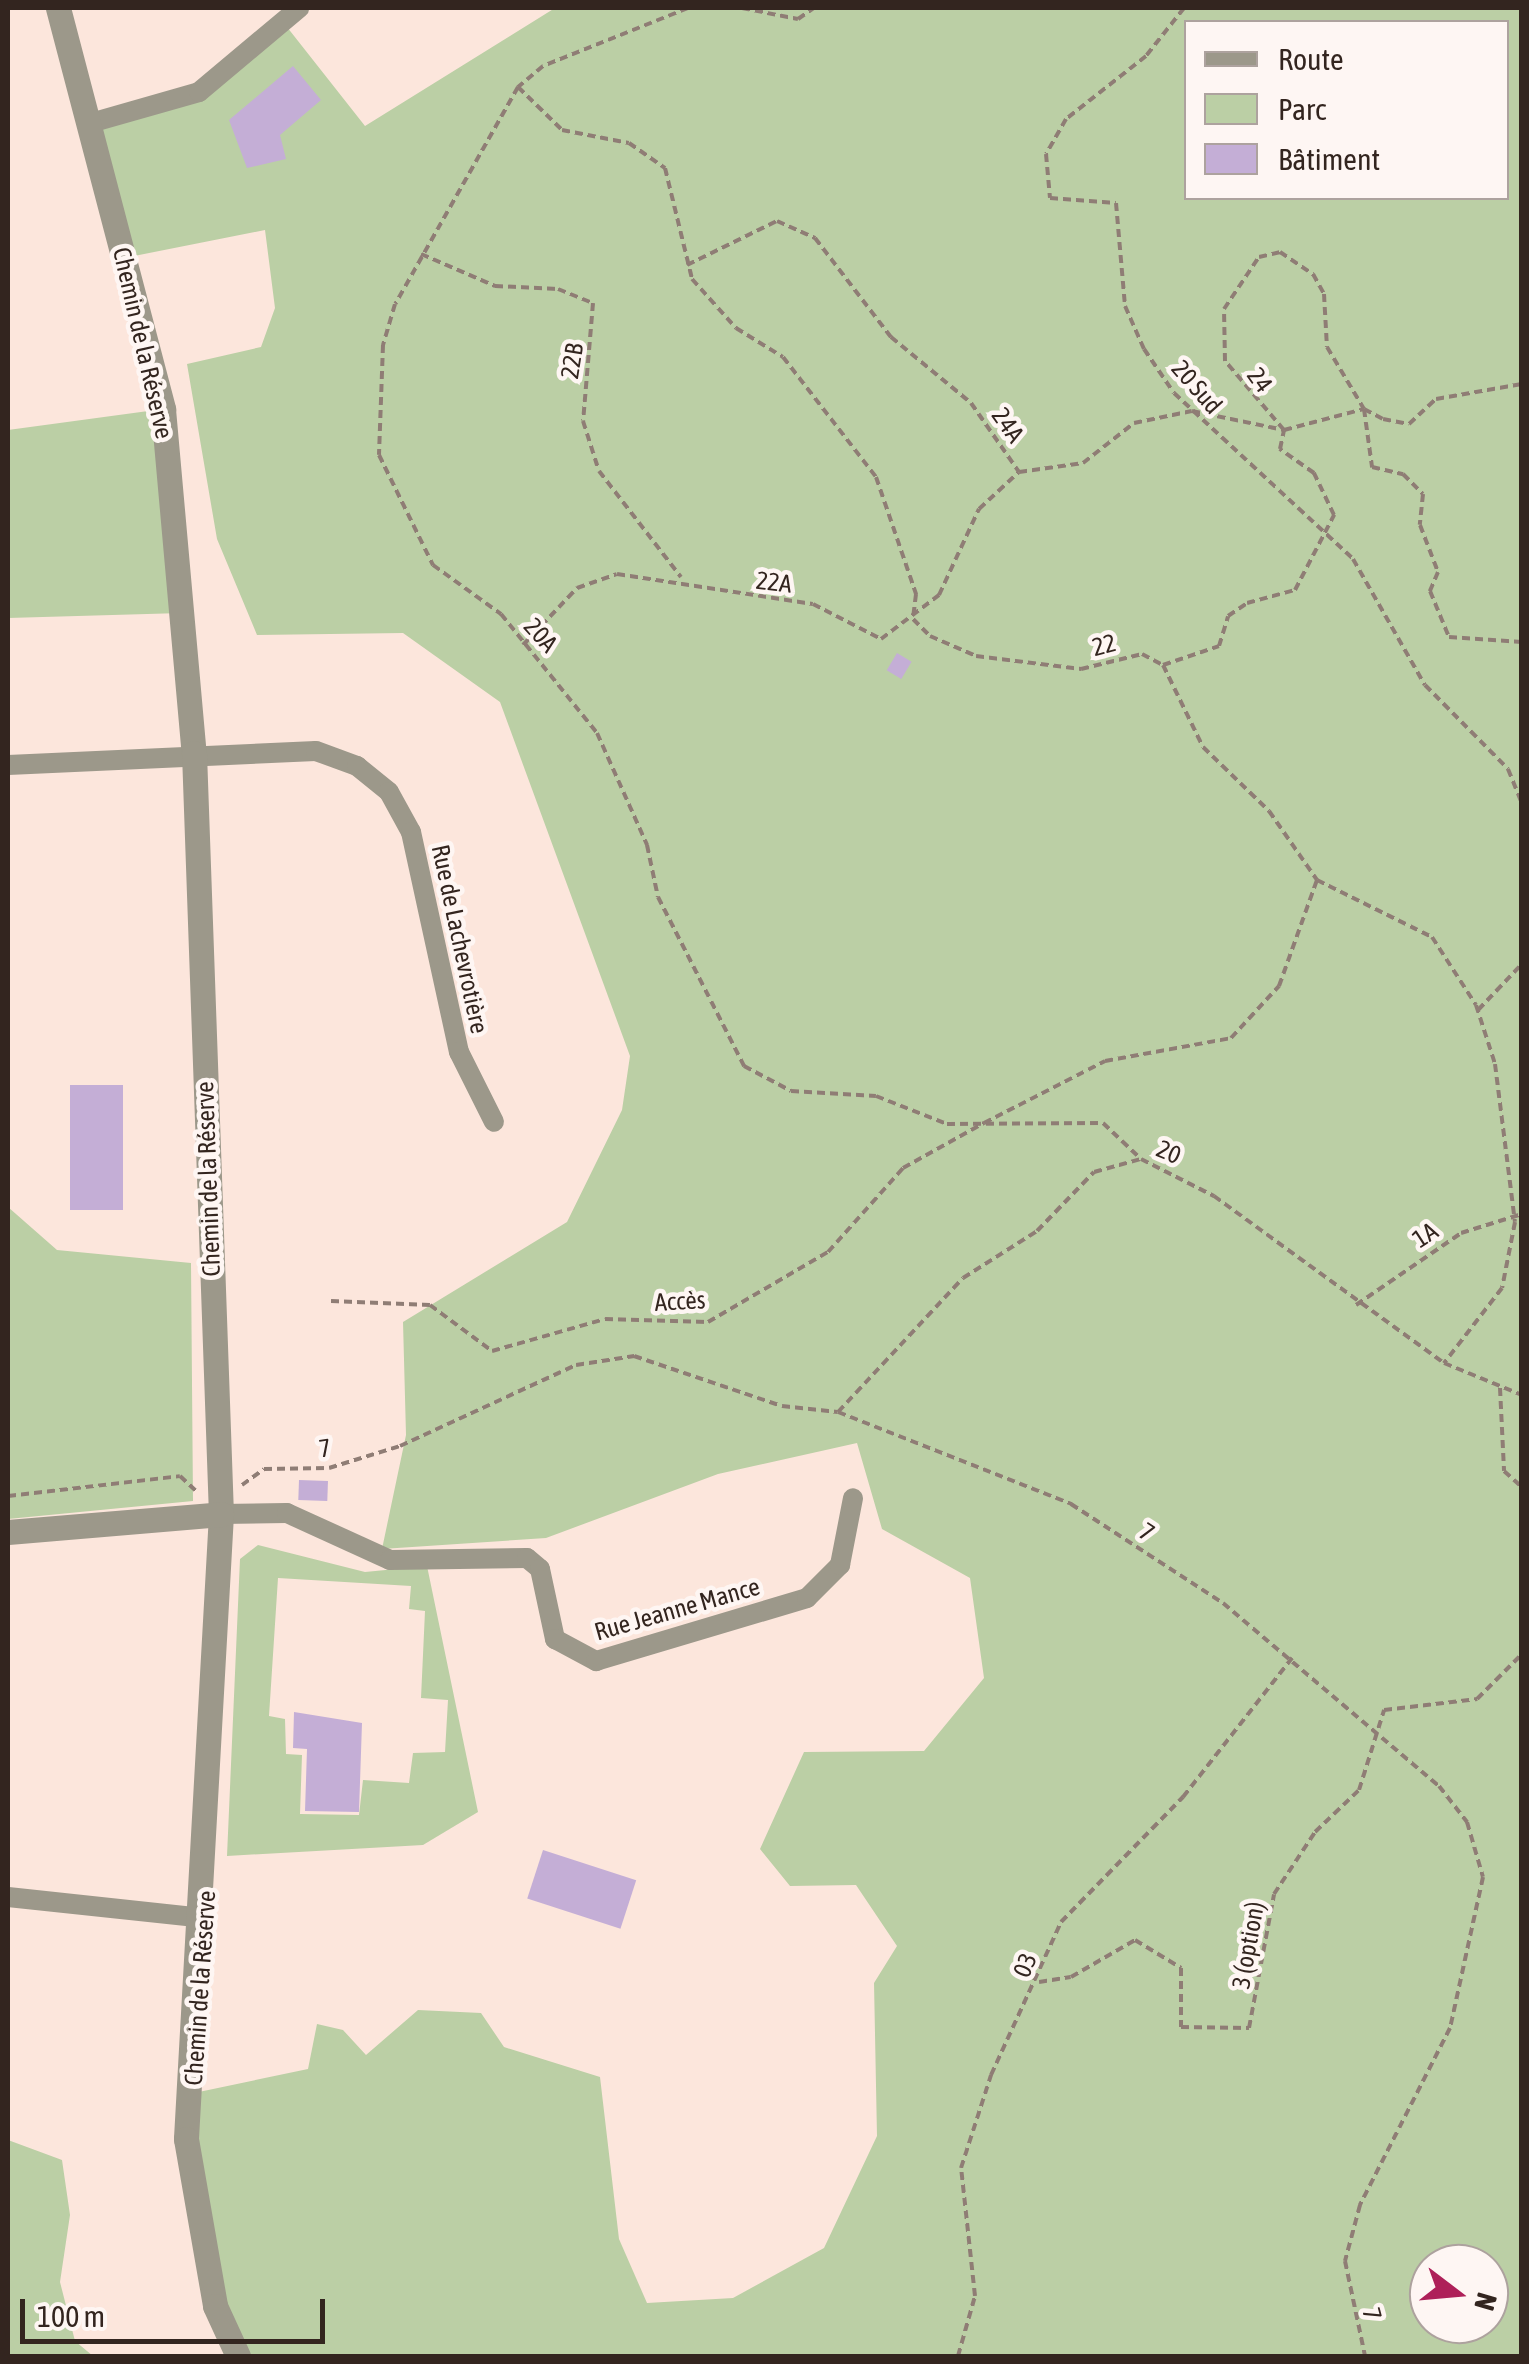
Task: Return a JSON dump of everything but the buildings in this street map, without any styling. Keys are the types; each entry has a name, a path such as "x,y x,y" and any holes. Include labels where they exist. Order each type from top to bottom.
{"street":[{"name":"Chemin de la Réserve","path":"58,8 94,122 163,409 194,753 221,1514 203,1918 186,2139 196,2227 238,2356"},
{"path":"94,122 200,92 299,8"},
{"name":"Rue de Lachevrotière","path":"8,765 194,753 316,751 358,766 389,792 411,832 459,1052 494,1122"},
{"name":"Rue Jeanne Mance","path":"221,1514 287,1514 390,1560 527,1558 540,1569 556,1638 596,1661 808,1598 840,1565 853,1498"},
{"path":"8,1532 221,1514"},
{"path":"8,1897 203,1918"}],"path":[{"name":"20A","path":"688,8 543,66 518,87 421,254 383,345 379,455 434,565 501,614 522,646 539,654 597,732 647,845 658,898 744,1066 791,1091 876,1096 946,1124 1104,1122 1141,1158"},
{"path":"742,8 798,19 814,8"},
{"name":"20 Sud","path":"1184,8 1146,56 1066,118 1046,154 1044,184 1067,204 1116,203 1124,306 1192,411 1327,531 1425,685 1508,769 1522,803"},
{"path":"518,87 562,130 629,144 665,168 687,265 736,328 783,357 876,477 916,594 913,619"},
{"name":"24A","path":"687,265 778,221 815,238 891,337 971,403 1019,472 1083,464 1134,424 1192,411 1284,430 1364,409"},
{"name":"24","path":"1327,531 1334,515 1314,473 1280,449 1284,430 1226,361 1224,309 1259,257 1280,252 1313,274 1324,294 1327,347 1364,409"},
{"name":"22B","path":"421,254 495,286 558,289 593,303 583,420 599,471 681,577"},
{"path":"1522,384 1436,400 1408,424 1364,409 1372,467 1403,474 1422,494 1420,525 1438,572 1430,591 1448,637 1522,642"},
{"path":"913,619 939,596 979,508 1019,472"},
{"path":"1327,531 1294,590 1247,603 1228,616 1219,646 1163,665 1204,747 1270,811 1317,880 1432,937 1478,1011 1495,1064 1515,1222 1502,1288 1444,1364"},
{"name":"22A","path":"522,646 577,588 617,574 681,577 708,591 813,604 881,638 913,619"},
{"name":"22","path":"913,619 976,656 1081,669 1142,654 1163,665"},
{"path":"984,1123 1105,1060 1231,1038 1279,986 1317,880"},
{"path":"1478,1011 1522,964"},
{"name":"Accès","path":"331,1301 430,1304 492,1351 605,1319 708,1322 828,1252 903,1168 984,1123"},
{"name":"20","path":"838,1412 963,1278 1037,1231 1094,1172 1141,1158 1214,1196 1356,1306 1444,1364 1522,1394"},
{"path":"1515,1222 1522,1214"},
{"name":"1A","path":"1356,1306 1461,1233 1515,1222"},
{"name":"7","path":"221,1514 251,1473 328,1468 400,1446 606,1357 681,1366 782,1406 838,1412 1071,1504 1292,1658 1376,1725 1467,1822 1483,1877 1450,2028 1360,2205 1345,2261 1365,2356"},
{"path":"1500,1388 1504,1471 1522,1487"},
{"path":"8,1496 180,1476 221,1514"},
{"path":"1376,1725 1384,1710 1476,1698 1522,1654"},
{"name":"03","path":"958,2356 976,2296 961,2168 991,2075 1085,1891 1183,1796 1292,1658"},
{"name":"3 (option)","path":"1037,1982 1071,1977 1136,1940 1181,1968 1180,2026 1249,2028 1274,1894 1359,1790 1376,1725"}],"green space":[{"path":"555,8 1521,8 1521,2356 238,2356 215,2306 194,2093 308,2069 317,2024 343,2030 366,2055 418,2010 481,2013 504,2047 600,2077 619,2239 647,2303 733,2298 824,2248 877,2136 874,1983 897,1946 856,1885 790,1886 760,1849 804,1752 924,1751 984,1678 970,1578 882,1529 857,1443 718,1474 546,1538 382,1549 406,1435 403,1322 567,1222 622,1110 630,1056 500,702 403,633 257,635 217,539 187,364 261,347 275,308 265,230 124,258 94,122 199,92 287,27 365,126"},
{"path":"163,409 182,613 8,618 8,430"},
{"path":"8,1207 57,1250 191,1263 193,1501 8,1519"},
{"path":"258,1545 365,1572 427,1566 478,1812 423,1845 227,1856 240,1559","holes":["278,1578 411,1586 409,1609 425,1611 421,1698 448,1700 445,1752 413,1753 409,1783 363,1780 359,1815 300,1814 302,1755 286,1754 285,1719 269,1716"]},
{"path":"8,2140 62,2160 70,2215 60,2282 75,2341 93,2356 8,2356"}]}
